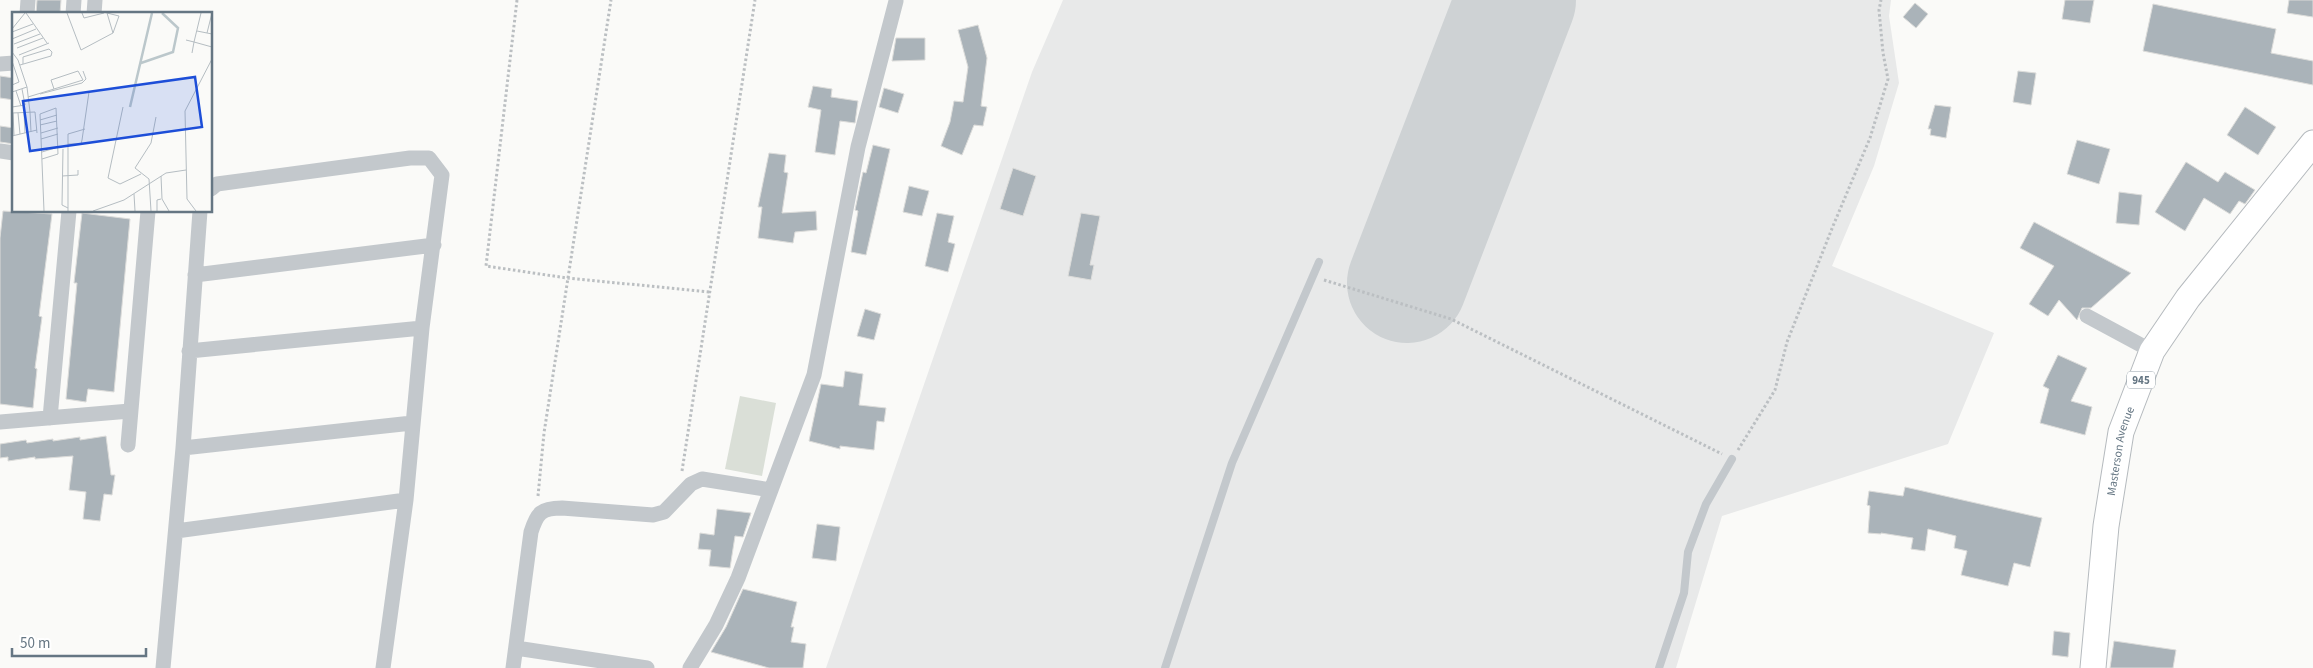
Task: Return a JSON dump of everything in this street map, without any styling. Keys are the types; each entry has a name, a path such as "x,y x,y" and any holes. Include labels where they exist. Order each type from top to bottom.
{"main road":[{"name":"Masterson Avenue","path":"2093,668 2106,526 2121,432 2152,351 2188,298 2313,143"}],"street":[{"path":"690,668 716,624 738,578 814,375 858,147 896,1"},
{"path":"212,188 217,184 257,177 410,158 429,158 442,175 422,328 406,500 383,668"},
{"path":"50,418 69,212"},
{"path":"128,445 148,212"},
{"path":"163,668 183,448 200,212"},
{"path":"195,275 434,245"},
{"path":"2087,316 2152,351"},
{"path":"189,351 422,328"},
{"path":"0,422 130,411"},
{"path":"183,448 412,423"},
{"path":"513,668 531,532 541,512 550,508 562,508 653,515 664,512 691,484 702,479 771,490"},
{"path":"176,531 406,500"},
{"path":"516,648 647,668"}],"lane":[{"path":"1165,668 1232,463 1318,262"},
{"path":"1659,668 1684,593 1688,552 1706,504 1732,459"}],"path":[{"path":"517,0 486,266 566,278 710,292"},
{"path":"541,512 538,496 544,433 566,278 611,0"},
{"path":"680,494 685,443 754,0"},
{"path":"1313,276 1451,319 1732,459 1775,390 1787,342 1870,138 1888,79 1882,53 1879,10 1881,0"}],"shaded area":[{"path":"1063,0 1891,0 1889,16 1899,83 1874,166 1832,266 1994,333 1948,444 1722,516 1676,668 826,668 1032,72"},
{"path":"740,396 776,403 762,476 725,469"}],"building":[{"path":"37,0 61,0 60,12 36,12"},
{"path":"2065,0 2094,0 2090,23 2062,19"},
{"path":"2289,0 2313,0 2313,17 2287,13"},
{"path":"1915,3 1928,14 1916,28 1903,17"},
{"path":"2153,4 2276,29 2271,53 2313,61 2313,85 2143,51"},
{"path":"978,25 987,58 981,106 987,107 983,126 974,125 962,155 941,146 950,122 954,101 963,102 968,67 958,30"},
{"path":"896,38 925,38 925,60 892,61"},
{"path":"2018,71 2036,73 2031,105 2013,102"},
{"path":"0,76 12,78 12,100 0,98"},
{"path":"813,86 832,89 831,97 858,101 855,123 840,121 835,155 815,152 821,110 808,107"},
{"path":"884,88 904,94 898,113 879,107"},
{"path":"1935,105 1951,107 1946,138 1930,135 1931,129 1928,129"},
{"path":"2245,107 2276,127 2258,155 2227,135"},
{"path":"0,126 12,128 12,144 0,142"},
{"path":"2077,140 2110,149 2099,184 2067,174"},
{"path":"873,145 890,149 866,255 851,252 858,211 855,210 863,172 866,173"},
{"path":"769,153 786,155 784,172 788,173 782,213 816,211 817,230 795,232 793,243 758,238 762,207 758,207"},
{"path":"2186,162 2218,182 2225,172 2255,190 2245,204 2239,201 2230,214 2204,198 2185,231 2155,212"},
{"path":"1013,168 1036,176 1023,216 1000,209"},
{"path":"909,186 929,191 922,216 903,212"},
{"path":"2119,192 2142,195 2139,225 2116,223"},
{"path":"3,211 52,214 39,316 42,317 35,368 37,369 33,408 0,404 0,238"},
{"path":"82,213 130,219 114,392 88,389 86,402 66,399 77,283 74,283"},
{"path":"937,213 954,216 948,242 955,244 948,272 925,266"},
{"path":"1081,213 1100,216 1090,265 1094,265 1091,280 1068,276"},
{"path":"2034,222 2131,273 2091,308 2082,308 2077,320 2059,300 2048,316 2029,304 2054,266 2020,248"},
{"path":"865,309 881,314 874,340 857,336"},
{"path":"2058,355 2087,368 2071,401 2092,407 2085,435 2040,423 2049,389 2043,386"},
{"path":"845,371 863,374 859,405 886,408 884,422 877,421 874,450 840,446 840,449 809,441 821,384 843,387"},
{"path":"106,436 111,475 115,475 112,495 104,494 100,521 83,519 86,492 69,490 73,456 35,459 35,457 8,461 8,457 0,458 0,444 26,440 27,443 80,437 80,440"},
{"path":"1905,487 2042,518 2030,567 2014,563 2008,586 1961,575 1967,551 1954,548 1956,536 1928,529 1925,551 1911,549 1913,538 1868,533 1870,506 1867,505 1869,491 1903,496"},
{"path":"717,509 751,513 743,537 735,536 730,568 709,566 711,550 698,549 700,533 714,535"},
{"path":"817,524 840,527 836,561 812,558"},
{"path":"743,589 797,602 791,627 794,627 791,642 806,644 803,668 769,668 711,652 726,627"},
{"path":"2054,631 2070,633 2068,657 2052,655"},
{"path":"2114,641 2176,650 2173,668 2110,668"}],"runway":[{"path":"1407,283 1516,0"}]}
